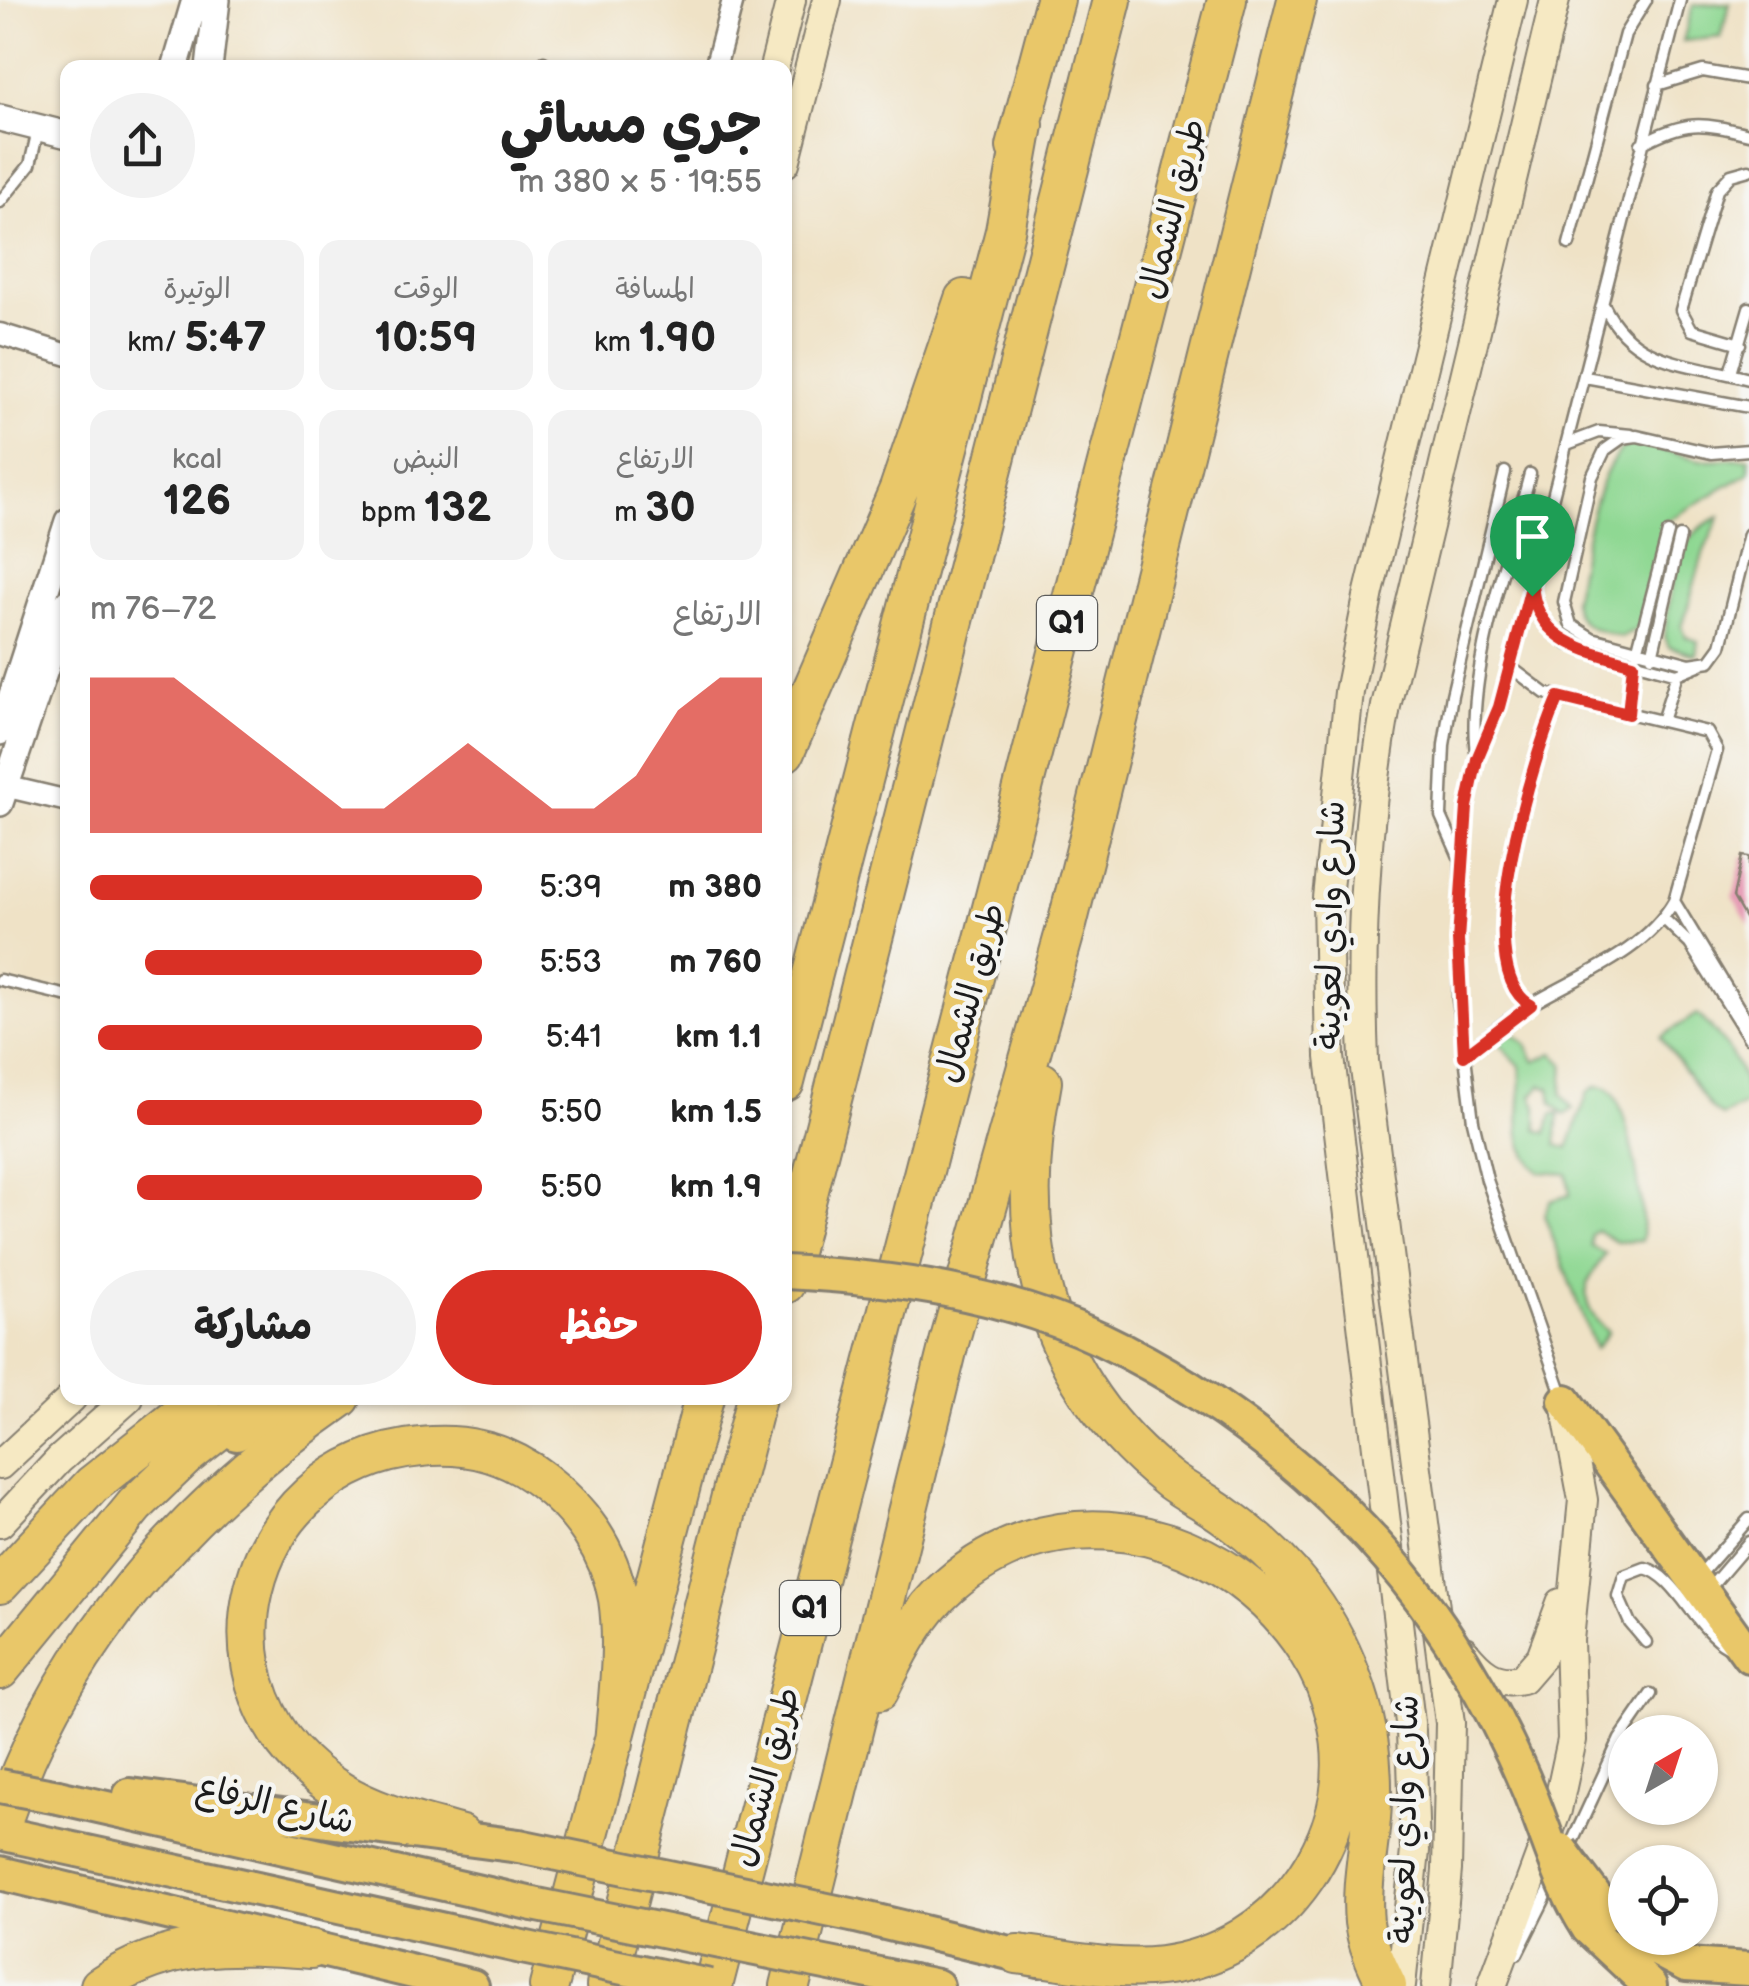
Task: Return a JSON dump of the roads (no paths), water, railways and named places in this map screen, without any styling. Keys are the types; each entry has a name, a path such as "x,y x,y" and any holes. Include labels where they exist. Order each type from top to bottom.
{"highway":[{"path":"792,1055 1005,230 1024,125 1055,0"},
{"path":"792,1257 1112,0"},
{"name":"طريق الشمال","path":"712,1986 1227,0"},
{"path":"790,1986 950,1343 1068,922 1297,0"},
{"path":"1268,126 1318,0"},
{"path":"792,736 899,489 1024,125"},
{"path":"1068,922 1037,1110 1028,1198 1032,1244 1048,1311 1073,1370 1114,1428 1175,1484 1268,1549 1305,1587 1330,1626 1352,1677 1368,1734 1372,1803 1364,1893 1371,1953 1387,1986"},
{"path":"0,1584 92,1486 193,1405"},
{"path":"0,1670 184,1456 250,1405"},
{"path":"0,1830 30,1752 102,1626 146,1570 230,1483 332,1405"},
{"path":"549,1986 702,1405"},
{"path":"606,1986 754,1405"},
{"path":"461,1835 372,1808 338,1790 288,1748 258,1691 247,1626 259,1568 269,1544 297,1505 342,1471 406,1448 446,1444 502,1457 560,1493 597,1540 618,1597 621,1638 614,1743"},
{"path":"840,1786 878,1693 914,1626 948,1586 994,1556 1072,1532 1136,1535 1195,1551 1258,1590 1298,1635 1313,1660 1336,1729 1340,1768 1336,1803 1310,1870 1274,1916 1252,1932 1184,1963 1133,1966 1017,1954"},
{"path":"100,1986 137,1964 177,1949 234,1944 311,1949"}],"main road":[{"path":"776,60 791,0"},
{"path":"792,136 827,0"},
{"name":"شارع وادي لعوينة","path":"1401,1986 1415,1851 1411,1731 1330,1056 1327,898 1350,692 1369,592 1513,0"},
{"name":"شارع وادي لعوينة","path":"1436,1986 1451,1790 1450,1723 1364,1062 1360,968 1372,787 1404,624 1453,435 1555,0"},
{"path":"792,1272 857,1275 930,1286 1053,1321 1149,1365 1244,1427 1354,1522 1412,1587 1463,1661 1543,1826 1568,1897 1607,1923 1650,1986"},
{"path":"1493,1984 1565,1784 1572,1740 1569,1640 1583,1500 1565,1401"},
{"path":"1565,1401 1749,1656"},
{"path":"0,1466 65,1405"},
{"path":"0,1523 59,1460 121,1405"},
{"path":"0,1690 37,1653 141,1510 227,1441 284,1405"},
{"path":"1437,1603 1456,1640 1480,1670 1501,1681 1522,1679 1548,1642 1574,1564"},
{"name":"شارع الرفاع","path":"0,1786 533,1904 937,1986"},
{"path":"62,1798 122,1794 461,1835 856,1916 1151,1986"},
{"path":"0,1830 712,1986"},
{"path":"9,1875 472,1986"},
{"path":"1667,1955 1686,1965 1749,1969"}],"street":[{"path":"178,60 195,0"},
{"path":"209,60 217,0"},
{"path":"717,60 732,0"},
{"path":"0,118 50,125"},
{"path":"0,334 60,353"},
{"path":"0,732 60,546"},
{"path":"60,625 2,791 60,800"}],"lane":[{"path":"1568,244 1612,77 1626,34 1646,0"},
{"path":"1477,759 1493,725 1532,583 1640,144 1680,0"},
{"path":"1657,84 1703,71 1749,79"},
{"path":"1640,144 1670,128 1694,123 1749,134"},
{"path":"0,202 30,165 50,125"},
{"path":"1740,344 1692,330 1681,310 1717,190 1731,175 1749,170"},
{"path":"1603,305 1614,326 1640,350 1749,378"},
{"path":"1730,374 1749,308"},
{"path":"1584,378 1749,407"},
{"path":"1567,444 1599,432 1636,436 1697,451 1749,450"},
{"path":"1636,436 1622,438 1599,460 1564,602 1567,618 1578,631 1634,651 1701,664"},
{"path":"1461,861 1441,816 1444,745 1452,694 1506,472"},
{"path":"1530,474 1480,674 1474,725 1477,759 1461,861 1458,1000 1487,1180 1565,1401 1612,1443"},
{"path":"1532,583 1541,618 1557,637 1633,664 1677,674 1701,664 1721,646 1749,534"},
{"path":"1628,714 1634,651 1674,535 1652,656"},
{"path":"1464,1056 1531,1005 1639,942 1664,919 1674,901 1717,744 1707,732 1559,697 1532,686 1509,666"},
{"path":"1662,721 1677,674"},
{"path":"1531,1005 1513,991 1508,969 1509,864 1526,786 1559,697"},
{"path":"1674,901 1749,1025"},
{"path":"1664,919 1690,944 1749,1038"},
{"path":"0,980 60,994"},
{"path":"1704,1570 1749,1519"},
{"path":"1714,1583 1749,1542"},
{"path":"1693,1554 1726,1600"},
{"path":"1646,1642 1630,1623 1618,1596 1624,1576 1645,1568 1659,1573 1708,1632 1749,1656"},
{"path":"1493,1984 1526,1938 1620,1740 1651,1694"}]}
